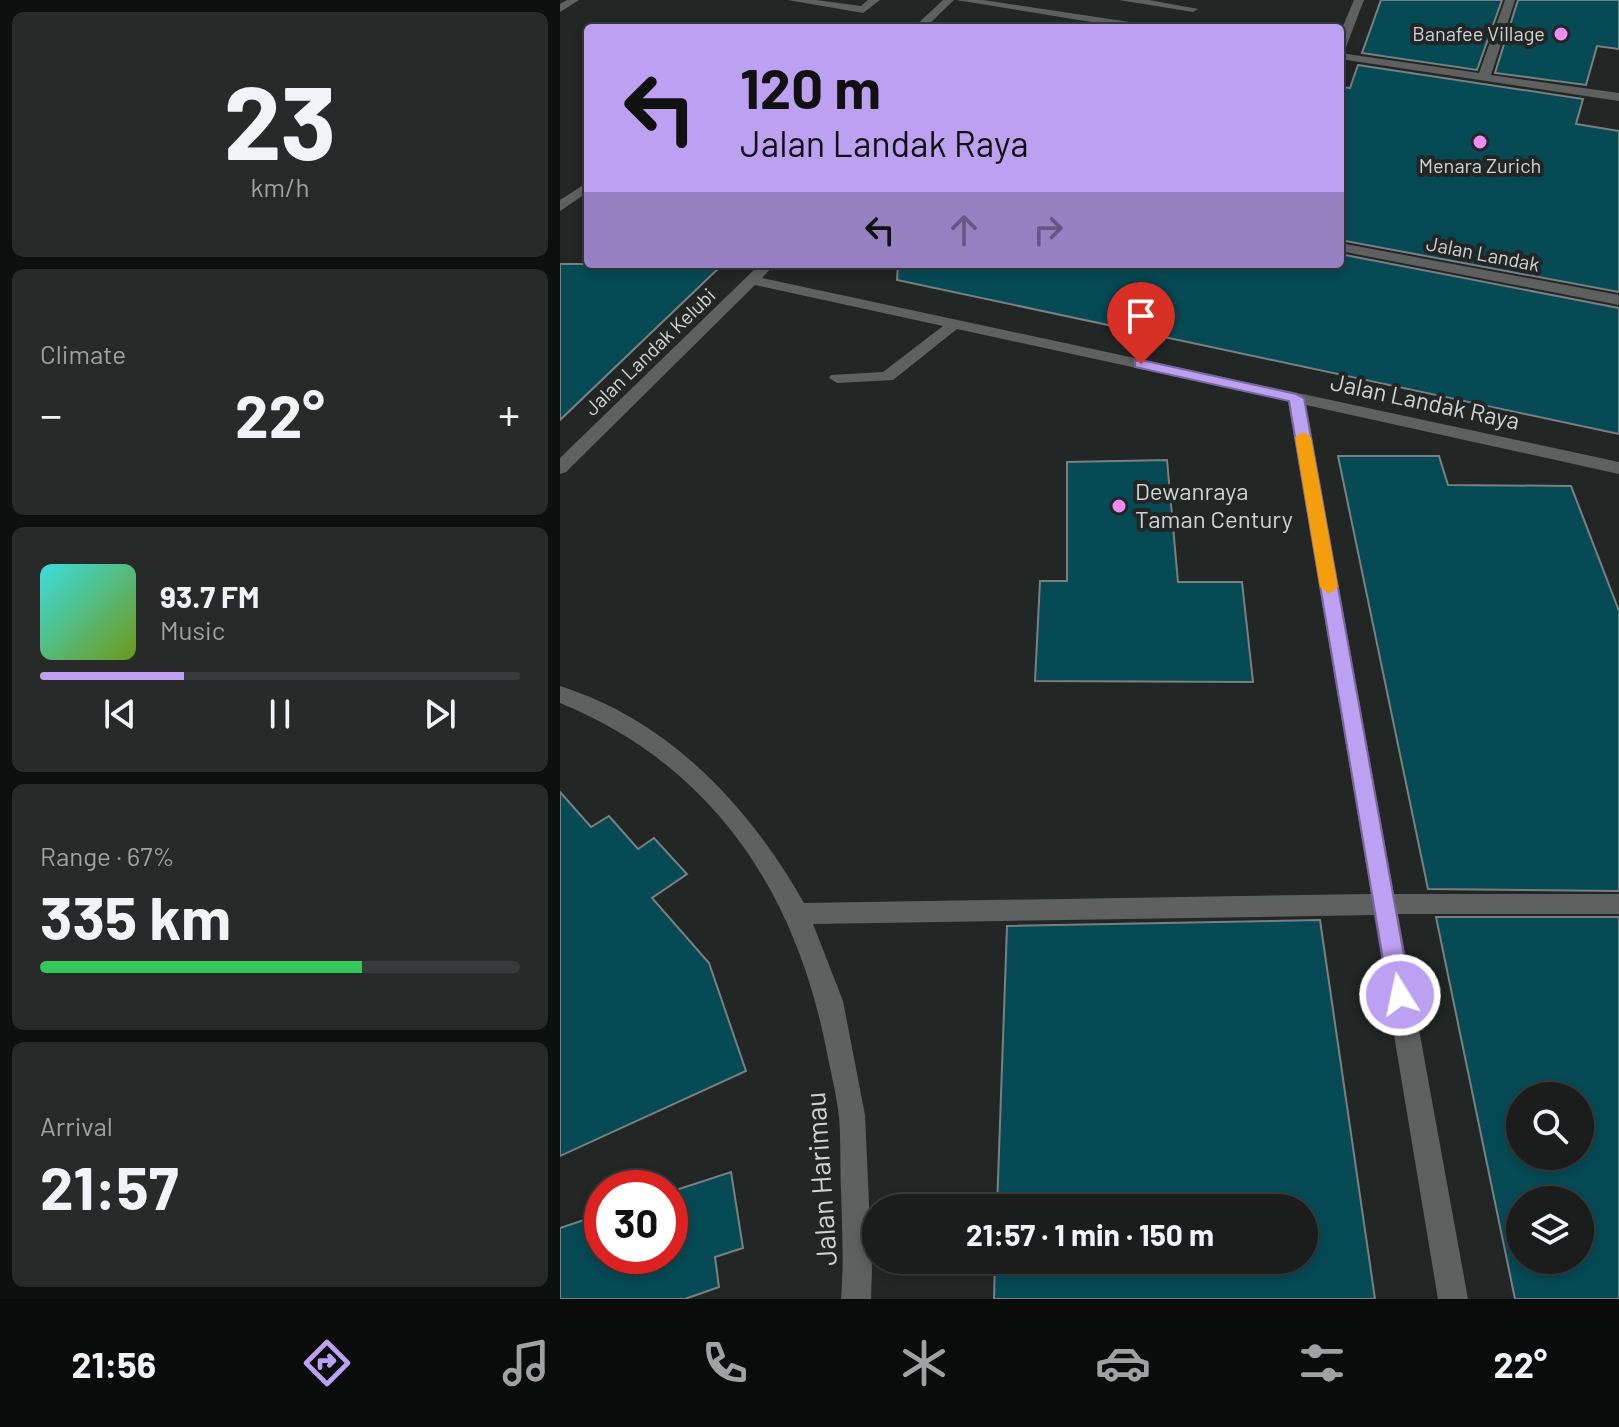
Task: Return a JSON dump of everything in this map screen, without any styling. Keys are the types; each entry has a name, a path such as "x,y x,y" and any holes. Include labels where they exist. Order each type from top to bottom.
{"street":[{"path":"560,9 574,0"},
{"path":"793,0 863,10 875,0"},
{"path":"923,24 949,0"},
{"path":"961,0 1020,4 1123,24"},
{"path":"1124,0 1177,3 1193,9"},
{"path":"1344,37 1359,0"},
{"path":"1484,77 1510,0"},
{"path":"1070,24 1076,17"},
{"path":"1344,57 1619,97"},
{"path":"560,207 584,189"},
{"name":"Jalan Landak","path":"1344,248 1619,300"},
{"name":"Jalan Landak Kelubi","path":"560,468 764,268"},
{"name":"Jalan Landak Raya","path":"752,280 1619,468"},
{"path":"837,378 887,377 954,324"},
{"path":"1296,398 1453,1299"},
{"name":"Jalan Harimau","path":"560,694 611,715 670,754 716,796 771,867 797,914 830,1001 852,1115 858,1270 856,1299"},
{"path":"797,914 1384,904 1619,904"}],"building":[{"path":"1381,0 1502,0 1477,70 1362,53"},
{"name":"Banafee Village","path":"1518,0 1619,0 1619,49 1597,46 1586,85 1495,73"},
{"path":"1358,65 1583,99 1576,124 1619,131 1619,292 1344,241 1344,87 1350,88"},
{"path":"1344,255 1619,308 1619,434 897,280 898,268 1344,268"},
{"path":"560,264 584,264 584,268 719,268 560,420"},
{"path":"1338,456 1439,456 1448,485 1571,486 1619,611 1619,891 1428,889"},
{"path":"1167,460 1178,582 1242,582 1253,682 1035,681 1040,581 1067,581 1067,462"},
{"path":"560,792 591,827 609,816 638,849 654,838 687,874 652,898 709,963 746,1071 560,1156"},
{"path":"1436,917 1619,917 1619,1299 1515,1299 1510,1274 1594,1274 1594,1186 1506,1186 1506,1255"},
{"path":"1320,920 1375,1299 994,1299 995,1274 1318,1274 1318,1194 997,1194 1007,926"},
{"path":"731,1172 743,1248 715,1257 719,1287 685,1299 560,1299 560,1228 584,1220 584,1274 688,1274 688,1186"}],"slow traffic":[{"path":"1303,437 1329,587"}],"place":[{"name":"Banafee Village","path":"1561,34"},
{"name":"Menara Zurich","path":"1480,142"},
{"name":"Dewanraya Taman Century","path":"1119,506"}],"route":[{"path":"1141,364 1296,398 1400,995"}]}
